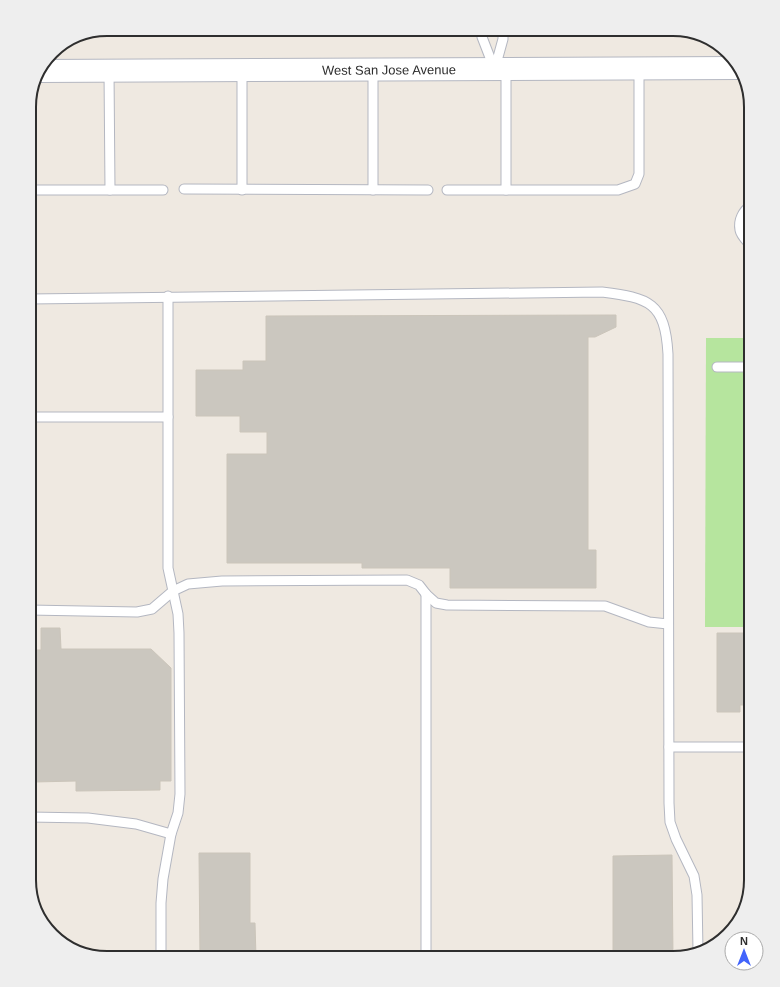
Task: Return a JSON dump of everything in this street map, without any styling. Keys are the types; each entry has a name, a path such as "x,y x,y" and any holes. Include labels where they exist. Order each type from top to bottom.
{"street":[{"name":"West San Jose Avenue","path":"46,71 733,68"}],"lane":[{"path":"482,36 500,70"},
{"path":"504,36 500,70 506,190"},
{"path":"447,190 618,190 635,184 639,174 639,68"},
{"path":"373,69 373,190"},
{"path":"242,70 242,190"},
{"path":"109,71 110,190"},
{"path":"184,189 428,190"},
{"path":"36,190 163,190"},
{"path":"744,212 741,219 740,231 744,236"},
{"path":"36,299 168,296 602,292 627,295 647,302 659,314 667,333 668,347 670,822 676,839 694,876 697,895 698,947"},
{"path":"161,951 161,904 163,878 171,834 178,813 180,794 180,633 178,614 168,568 168,296"},
{"path":"717,367 744,367"},
{"path":"36,418 168,417"},
{"path":"36,610 137,612 152,609 173,591 188,584 222,581 407,580 419,585 436,603 447,605 605,606 649,622 668,624"},
{"path":"426,594 426,951"},
{"path":"669,747 744,747"},
{"path":"36,817 88,818 136,824 171,834"}],"green space":[{"path":"706,338 744,338 744,627 705,627"}],"building":[{"path":"616,315 616,327 595,337 588,337 588,550 596,550 596,588 450,588 450,568 362,568 362,563 227,563 227,454 267,454 267,432 240,432 240,416 196,416 196,370 243,370 243,361 266,361 266,316"},
{"path":"41,628 60,628 61,649 151,649 171,668 171,781 160,781 160,790 76,791 76,781 36,782 36,650 41,650"},
{"path":"717,633 744,633 744,705 740,705 740,712 717,712"},
{"path":"199,853 250,853 250,923 255,923 256,951 200,951"},
{"path":"672,855 673,951 613,951 613,856"}]}
